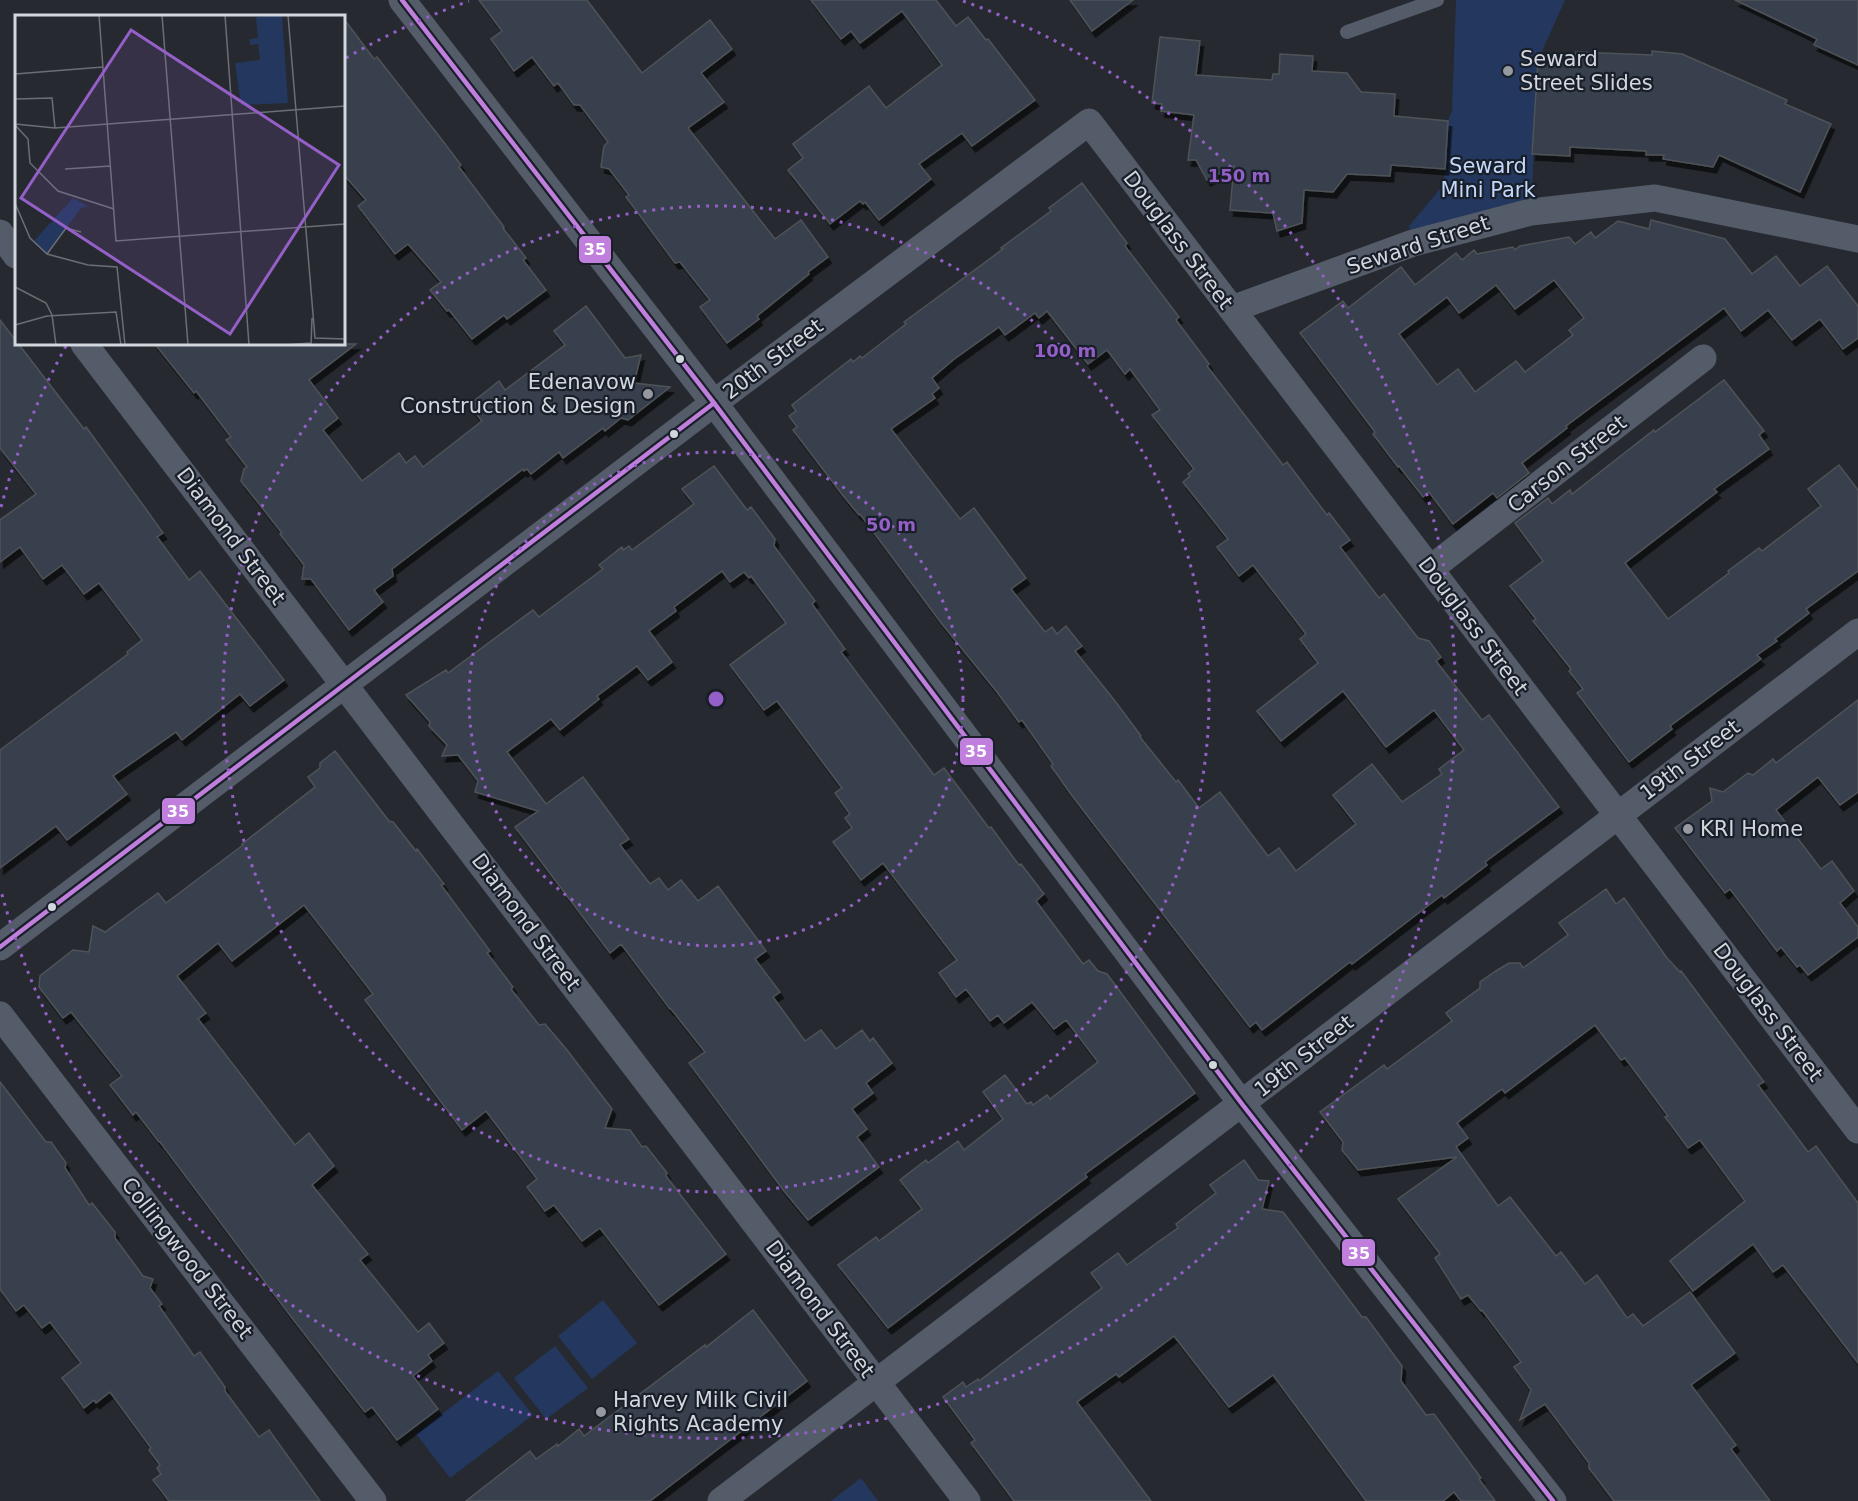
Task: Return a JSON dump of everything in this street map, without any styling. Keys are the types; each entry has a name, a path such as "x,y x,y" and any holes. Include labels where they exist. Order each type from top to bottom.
{"street":[{"path":"402,0 714,403 1242,1104 1552,1501"},
{"name":"20th Street","path":"0,947 714,403 1089,122"},
{"name":"Douglass Street","path":"1089,122 1858,1130"},
{"name":"Seward Street","path":"1232,309 1413,243 1531,212 1655,198 1858,239"},
{"path":"0,233 15,254"},
{"name":"Diamond Street","path":"85,345 967,1501"},
{"name":"Carson Street","path":"1430,569 1703,358"},
{"name":"19th Street","path":"721,1501 1858,632"},
{"name":"Collingwood Street","path":"0,1015 374,1501"}],"lane":[{"path":"1347,32 1437,0"}],"green space":[{"name":"Seward Mini Park","path":"1456,0 1565,0 1538,60 1531,212 1413,243 1409,226 1444,184 1448,121 1452,111"},
{"path":"603,1300 637,1343 592,1379 558,1336"},
{"path":"555,1346 588,1388 546,1419 514,1378"},
{"path":"498,1371 533,1415 450,1478 416,1434"},
{"path":"861,1478 878,1501 831,1501"}],"building":[{"path":"479,0 587,0 642,73 710,20 732,49 701,73 724,102 688,128 775,239 801,220 828,257 757,316 759,319 727,343 700,307 710,300 680,262 675,263 626,197 629,195 609,169 601,167 604,146 608,142 580,105 574,105 558,83 554,86 532,57 514,71 491,39 502,31"},
{"path":"811,0 936,0 956,26 968,17 1035,100 972,146 962,133 919,164 931,179 879,220 865,202 863,204 860,201 830,224 788,170 803,158 793,144 869,86 886,108 942,65 902,11 860,43 851,31 841,39"},
{"path":"1070,0 1133,0 1092,31"},
{"path":"1735,0 1858,0 1858,65 1814,45 1817,39"},
{"path":"345,20 374,59 377,57 461,165 459,167 526,258 523,260 546,290 507,319 504,315 472,339 430,290 441,282 408,244 395,254 358,206 366,200 345,176"},
{"path":"1160,37 1200,41 1196,75 1272,80 1273,74 1279,74 1280,54 1313,56 1312,71 1347,73 1361,92 1395,94 1394,116 1448,121 1445,169 1391,165 1390,176 1347,174 1333,192 1304,190 1302,223 1277,231 1273,213 1230,210 1234,166 1207,180 1196,160 1188,160 1194,115 1161,111 1162,104 1152,103"},
{"path":"1652,51 1682,54 1787,100 1785,104 1831,124 1800,192 1719,155 1713,167 1663,159 1664,155 1646,155 1646,151 1570,147 1570,156 1532,154 1538,60 1575,62 1576,52 1652,55"},
{"path":"1082,183 1127,243 1125,246 1179,317 1176,320 1209,364 1207,366 1283,465 1287,462 1327,515 1329,513 1350,540 1340,547 1379,598 1384,594 1418,638 1429,641 1441,657 1436,661 1482,720 1489,715 1559,807 1485,862 1487,865 1444,898 1442,895 1262,1030 1256,1022 1250,1027 1073,797 1022,720 1019,722 793,430 797,427 789,416 796,411 792,405 851,359 853,362 860,356 862,358 906,324 904,322 1051,211 1049,208","holes":["1047,311 1088,364 1107,350 1125,374 1130,369 1160,410 1152,415 1194,469 1183,482 1228,539 1217,547 1239,576 1253,565 1306,634 1300,639 1318,663 1257,711 1281,741 1343,691 1386,747 1434,710 1464,750 1439,769 1442,774 1402,802 1372,764 1333,795 1356,824 1296,871 1279,848 1268,856 1220,792 1199,808 1140,737 1075,651 1082,646 1066,626 1057,634 1052,627 1045,632 1011,589 1026,578 974,508 960,519 891,429 935,398 932,394 939,388 932,378 953,360 999,327 1005,335 1035,313 1039,318"]},
{"path":"1651,220 1725,239 1752,274 1776,256 1800,286 1827,266 1858,306 1858,338 1843,349 1820,319 1792,340 1768,310 1741,331 1724,308 1566,426 1567,428 1522,463 1529,473 1497,498 1493,493 1453,524 1429,492 1423,497 1398,467 1373,434 1375,432 1300,333 1343,301 1348,308 1401,267 1415,285 1456,253 1462,260 1474,250 1477,254 1513,247 1515,250 1520,246 1569,237 1575,244 1591,232 1595,238 1618,221 1649,229","holes":["1554,280 1584,318 1569,330 1573,335 1525,372 1516,361 1475,392 1458,369 1437,385 1399,334 1447,297 1459,313 1496,285 1515,309"]},
{"path":"586,306 625,358 641,355 634,383 670,387 628,420 621,418 605,431 603,428 563,458 559,452 531,474 527,469 524,471 523,469 392,569 393,576 374,590 383,602 349,630 311,579 302,579 304,565 241,481 244,469 247,467 226,440 231,437 196,391 194,393 156,345 356,344 309,380 338,418 323,430 362,481 399,453 406,463 415,456 423,467 482,421 469,405 499,381 505,390 565,345 554,331"},
{"path":"0,320 15,339 15,345 19,345 84,429 86,427 143,505 163,533 157,537 189,580 200,571 284,680 250,706 240,694 182,740 176,732 113,776 127,794 67,840 56,826 0,868 0,750 128,654 127,652 142,640 99,583 84,594 62,565 43,579 20,547 0,562 0,520 36,494 0,448"},
{"path":"1724,380 1764,431 1759,435 1769,449 1714,489 1717,492 1625,563 1668,619 1759,548 1762,551 1821,506 1808,489 1839,465 1858,490 1858,571 1806,609 1809,613 1757,655 1761,659 1670,726 1672,729 1629,762 1577,693 1583,689 1569,671 1571,669 1533,621 1536,619 1510,586 1543,561 1515,523 1548,498 1552,504 1570,490 1572,494 1654,430 1655,432"},
{"path":"714,466 747,510 751,507 775,539 774,546 815,601 812,604 845,649 841,652 934,775 944,768 989,828 991,827 1044,894 1036,901 1083,964 1089,960 1098,971 1107,974 1195,1093 1085,1174 1087,1177 888,1328 838,1265 876,1237 879,1241 922,1209 900,1180 926,1160 928,1163 958,1141 964,1150 1003,1119 983,1092 1005,1075 1027,1104 1031,1102 1033,1105 1047,1095 1050,1099 1098,1062 1066,1020 1054,1029 1032,1002 1004,1023 998,1015 990,1021 966,989 956,997 939,973 957,960 883,863 861,880 833,842 852,828 845,818 850,814 835,793 842,788 777,701 764,710 730,665 786,623 751,576 749,578 744,572 730,582 722,571 674,607 676,611 649,631 672,662 648,680 637,666 597,696 599,699 560,730 551,719 507,752 546,804 583,777 629,839 620,845 650,884 659,878 668,890 681,880 698,901 718,886 766,951 755,959 780,992 773,997 805,1041 821,1030 836,1049 862,1030 870,1041 873,1038 892,1063 866,1083 873,1093 852,1109 867,1129 857,1137 879,1167 808,1220 689,1063 705,1052 621,944 610,953 515,827 538,811 475,792 478,781 458,755 442,756 447,745 429,726 430,722 406,695 446,670 448,673 533,610 539,617 603,569 599,565 622,547 623,550 629,546 632,550 694,504 682,489"},
{"path":"1858,700 1858,792 1840,805 1818,777 1776,810 1821,869 1832,861 1854,891 1840,903 1858,927 1858,937 1808,975 1800,965 1797,967 1781,947 1777,951 1730,889 1725,893 1675,828 1712,801 1710,788 1723,792 1748,773 1753,775 1773,759 1776,763"},
{"path":"335,751 389,821 393,822 416,851 417,849 444,884 441,885 490,951 487,953 513,987 511,989 539,1025 545,1024 567,1050 612,1109 605,1128 630,1130 642,1147 646,1146 726,1254 659,1305 600,1228 582,1241 554,1205 545,1211 527,1187 537,1179 486,1111 462,1130 365,1000 373,994 304,905 232,961 218,943 177,976 206,1013 198,1019 295,1145 309,1133 334,1166 312,1185 368,1254 360,1260 418,1332 429,1323 444,1343 428,1355 432,1361 413,1376 438,1409 397,1440 372,1407 365,1412 160,1142 136,1112 133,1115 110,1085 122,1076 71,1012 63,1018 39,987 40,976 73,950 89,952 93,926 105,932 158,893 166,903 243,845 315,787 308,777 320,768 320,763"},
{"path":"1606,889 1616,904 1624,898 1667,958 1681,971 1764,1082 1758,1085 1808,1152 1816,1146 1858,1203 1858,1363 1783,1265 1773,1272 1753,1244 1693,1291 1670,1261 1745,1201 1700,1140 1688,1148 1665,1117 1668,1116 1625,1058 1621,1060 1595,1025 1505,1093 1502,1089 1457,1123 1468,1138 1456,1147 1498,1206 1510,1197 1556,1256 1561,1252 1585,1284 1597,1275 1627,1318 1633,1314 1643,1326 1690,1292 1735,1353 1691,1385 1736,1445 1731,1449 1770,1501 1614,1501 1545,1404 1520,1420 1531,1390 1514,1367 1521,1362 1468,1295 1461,1299 1435,1258 1440,1254 1398,1199 1457,1157 1358,1170 1342,1150 1343,1142 1320,1112 1384,1065 1387,1069 1452,1021 1446,1013 1480,988 1480,982 1509,963 1520,963 1523,968 1568,935 1559,923"},
{"path":"0,1082 46,1142 51,1142 66,1163 65,1168 89,1205 92,1203 115,1232 115,1238 143,1276 153,1279 150,1288 162,1304 159,1306 194,1356 200,1352 259,1437 269,1430 320,1501 169,1501 153,1480 161,1474 157,1468 160,1465 149,1450 151,1448 110,1392 96,1403 94,1400 84,1408 62,1378 81,1363 50,1322 42,1328 24,1305 16,1311 0,1289"},
{"path":"1244,1160 1258,1180 1269,1181 1262,1209 1283,1212 1402,1366 1401,1381 1426,1415 1434,1414 1495,1501 1461,1501 1454,1492 1443,1501 1366,1501 1273,1375 1229,1407 1174,1336 1119,1377 1116,1374 1077,1402 1151,1501 1014,1501 971,1443 975,1440 943,1397 963,1382 966,1387 978,1379 979,1381 1102,1288 1091,1273 1118,1253 1127,1265 1178,1228 1176,1224 1216,1193 1210,1185"},
{"path":"753,1310 807,1381 650,1501 466,1501 530,1451 536,1459 557,1444 558,1446 579,1429 584,1436"}],"transit line":[{"name":"35","path":"402,0 714,403 1242,1104 1553,1501"},
{"name":"35","path":"0,947 714,403"}],"place":[{"name":"Seward Street Slides","path":"1508,71"},
{"name":"Edenavow Construction & Design","path":"648,394"},
{"name":"KRI Home","path":"1688,829"},
{"name":"Harvey Milk Civil Rights Academy","path":"601,1412"}]}
